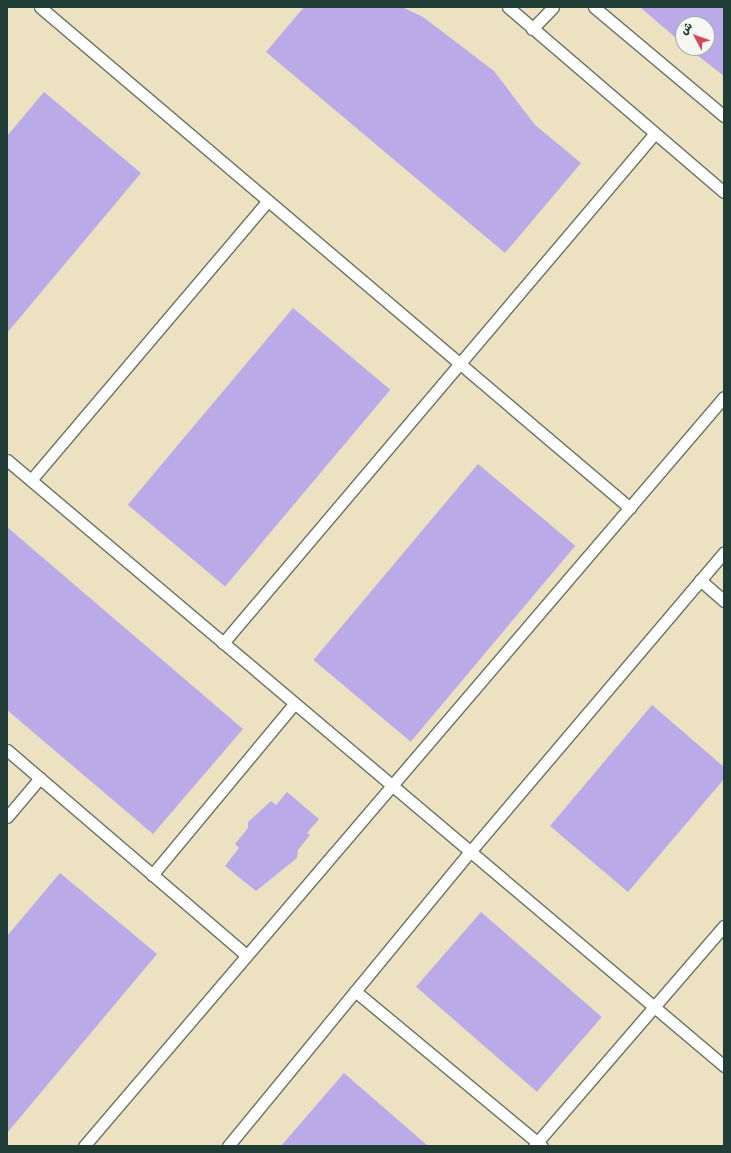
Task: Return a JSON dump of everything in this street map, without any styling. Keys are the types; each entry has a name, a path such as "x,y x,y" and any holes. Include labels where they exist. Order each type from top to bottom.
{"lane":[{"path":"40,7 630,508"},
{"path":"509,7 532,29 724,192"},
{"path":"532,29 553,7"},
{"path":"594,7 724,116"},
{"path":"224,643 459,363 655,133"},
{"path":"31,480 268,201"},
{"path":"84,1146 246,955 392,788 724,397"},
{"path":"7,460 224,643 293,705 724,1066"},
{"path":"228,1146 468,852 724,552"},
{"path":"700,580 724,601"},
{"path":"152,874 293,705"},
{"path":"7,750 246,955"},
{"path":"7,817 40,778"},
{"path":"355,991 538,1145 724,926"}],"building":[{"path":"304,7 402,7 423,17 494,71 535,125 581,163 505,253 266,52"},
{"path":"640,7 724,7 724,76 698,56 715,56 715,16 675,16 675,37"},
{"path":"44,92 141,173 7,333 7,136"},
{"path":"293,308 390,390 225,587 128,505"},
{"path":"478,464 575,546 411,742 313,660"},
{"path":"7,527 243,729 153,834 7,710"},
{"path":"652,705 724,767 724,779 628,892 550,826"},
{"path":"287,792 319,819 307,833 310,835 298,850 297,858 256,891 225,866 239,848 235,844 248,828 248,822 271,801 276,805"},
{"path":"60,873 157,954 7,1133 7,936"},
{"path":"481,912 602,1017 537,1092 416,987"},
{"path":"344,1073 428,1146 281,1146"}]}
